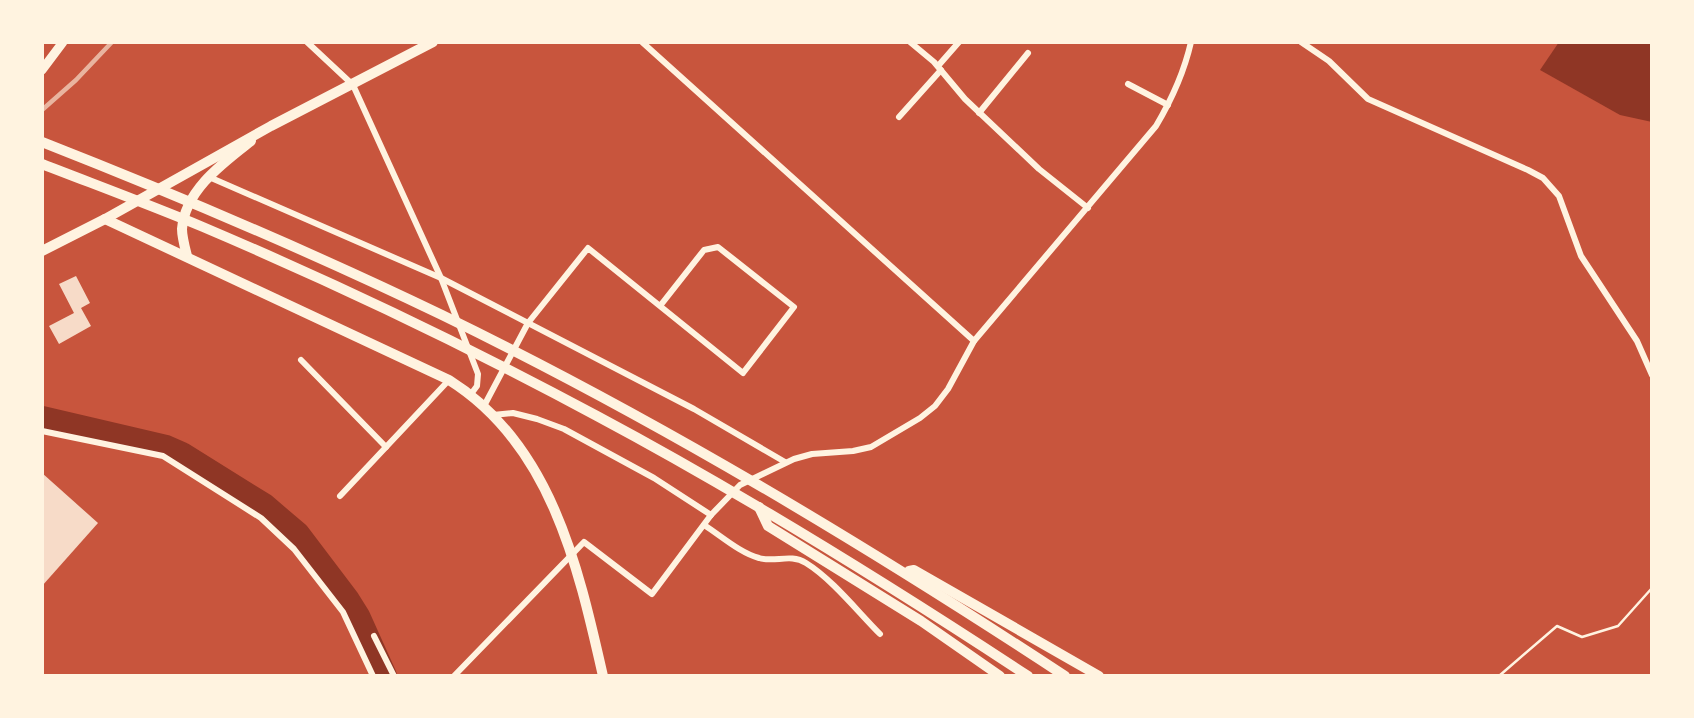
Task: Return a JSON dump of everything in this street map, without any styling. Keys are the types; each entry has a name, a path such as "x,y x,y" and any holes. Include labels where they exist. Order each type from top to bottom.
{"highway":[{"path":"42,251 106,219 271,126 433,42"},
{"path":"42,142 173,194 442,315 604,398 763,487 903,571 914,570 1065,676"},
{"path":"42,164 202,227 384,309 596,415 759,508 928,610 1028,676"},
{"path":"759,508 768,526 921,621 1000,676"},
{"path":"940,589 1099,676"}],"main road":[{"path":"42,70 64,42"},
{"path":"187,256 182,230 187,209 209,177 223,163 271,126"},
{"path":"106,219 449,380 471,394 493,415 531,467 561,525 581,581 603,676"}],"street":[{"path":"307,42 353,85 441,278 478,374 477,386 471,394"},
{"path":"642,42 974,341"},
{"path":"910,42 939,68 979,113 1039,169 1088,208"},
{"path":"899,117 959,42"},
{"path":"454,676 584,542 652,594 711,515 740,485 785,461 812,454 870,447 920,418 935,406 948,389 974,341 1149,135 1168,105 1186,65 1191,42"},
{"path":"1301,42 1329,61 1368,99 1528,170 1552,186 1559,196 1581,256 1637,341 1650,363 1652,375"},
{"path":"979,113 1028,53"},
{"path":"1128,84 1168,105"},
{"path":"209,177 441,278 694,409 785,461"},
{"path":"484,406 528,323 588,248 743,373 794,307 718,247 704,250 660,306"},
{"path":"301,360 386,447"},
{"path":"340,496 449,380"},
{"path":"493,415 513,414 564,429 654,478 711,515"},
{"path":"42,431 163,456 261,518 294,549 337,605 373,676"},
{"path":"704,524 754,558 792,558 805,562 880,634"},
{"path":"374,636 394,676"}],"path":[{"path":"1499,676 1557,626 1582,637 1618,626 1652,588"}],"shaded area":[{"path":"1559,42 1652,42 1652,122 1620,115 1540,70"}],"building":[{"path":"76,276 90,303 81,308 91,326 59,344 49,326 74,313 59,284"},
{"path":"42,473 98,523 42,586"}],"waterway":[{"path":"42,418 166,447 182,454 264,505 298,534 348,600 385,676"}],"railway":[{"path":"42,110 76,80 112,42"}]}
